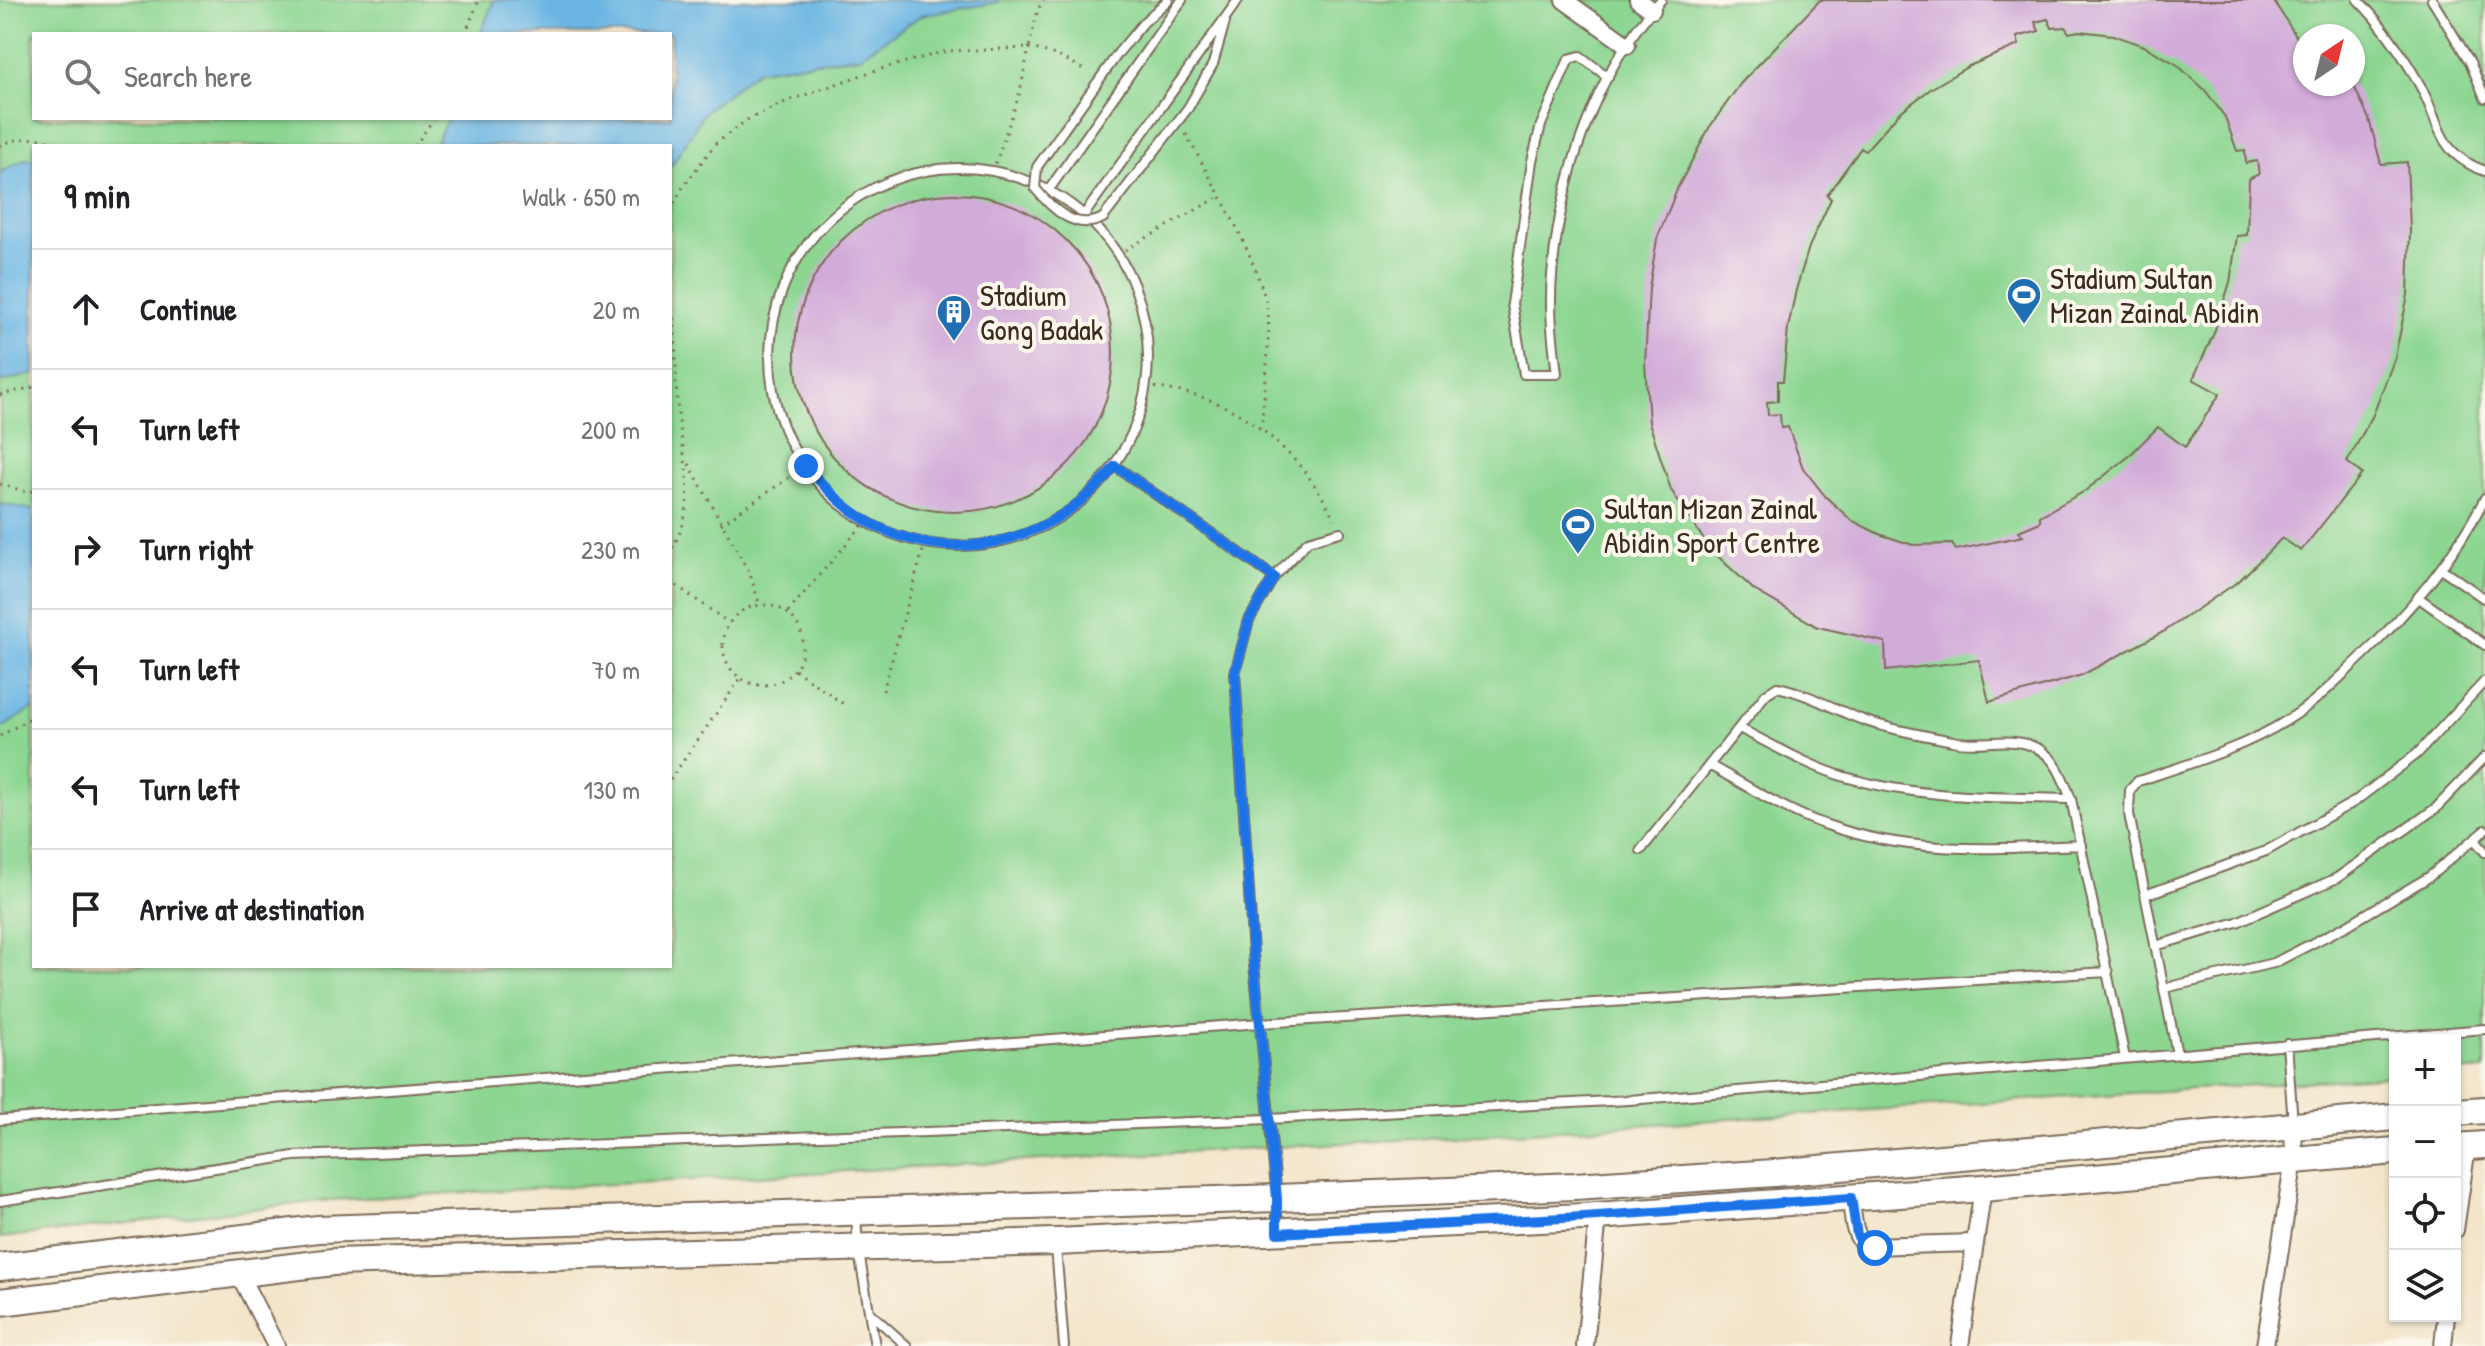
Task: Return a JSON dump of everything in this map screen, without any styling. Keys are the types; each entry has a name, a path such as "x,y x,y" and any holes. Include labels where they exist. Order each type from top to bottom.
{"main road":[{"path":"2461,1112 2485,1110"},
{"path":"0,1267 318,1229 1575,1186 1774,1173 2389,1118"},
{"path":"0,1302 333,1262 1056,1242 1598,1216 1983,1188 2389,1151"}],"street":[{"path":"1564,0 1627,45"},
{"path":"2265,1346 2294,1159 2293,1126"},
{"path":"2461,1194 2469,1146"},
{"path":"1960,1346 1983,1188"},
{"path":"1851,1198 1857,1235 1867,1246 1975,1243"},
{"path":"1585,1346 1598,1216"},
{"path":"239,1274 276,1346"},
{"path":"2443,1346 2445,1322"}],"lane":[{"path":"1168,0 1119,52 1042,158 1035,176 1035,188 1076,222 1095,222 1110,212 1179,121 1213,64 1228,13"},
{"path":"1048,191 1182,0"},
{"path":"1084,215 1238,0"},
{"path":"2358,0 2373,14 2419,82 2443,139 2457,158 2485,171"},
{"path":"2432,0 2470,62 2485,98"},
{"path":"1608,77 1580,56 1569,59 1541,125 1532,161 1512,304 1524,374 1557,374 1551,322 1551,279 1559,219 1578,150 1608,77 1651,3"},
{"path":"950,168 993,171 1048,191 1084,215 1118,254 1142,310 1148,340 1147,386 1139,420 1115,466 1075,508 1023,536 975,545 925,543 866,521 833,496 794,448 781,418 771,366 778,304 794,264 819,230 851,202 908,175 950,168"},
{"path":"1115,466 1274,577"},
{"path":"2177,1054 2129,814 2130,790 2138,781 2226,750 2289,719 2331,686 2419,598 2442,569 2485,498"},
{"path":"1277,1233 1277,1198 1253,954 1235,673 1249,620 1274,577 1308,541 1340,532"},
{"path":"2442,569 2485,599"},
{"path":"2419,598 2485,645"},
{"path":"2145,895 2266,851 2354,802 2417,754 2485,681"},
{"path":"1641,850 1766,694 1777,687 1798,691 1864,721 1957,742 2033,746 2052,759 2071,799 2125,1058"},
{"path":"1739,728 1842,776 1897,791 1962,797 2071,799"},
{"path":"2155,946 2237,922 2337,878 2436,808 2485,757"},
{"path":"1709,765 1825,825 1885,841 1957,850 2081,845"},
{"path":"2164,988 2274,963 2346,926 2429,877 2485,830"},
{"path":"2474,839 2485,852"},
{"path":"0,1120 1260,1023 2108,972"},
{"path":"0,1201 294,1156 1269,1119 1629,1100 2485,1029"},
{"path":"2287,1044 2293,1126"},
{"path":"855,1212 875,1346"},
{"path":"1056,1242 1064,1346"},
{"path":"869,1313 907,1346"}],"path":[{"path":"466,32 479,0"},
{"path":"993,171 1020,92 1038,9 1044,0"},
{"path":"672,206 716,143 747,120 785,102 873,71 947,51 1029,48 1074,63 1098,80"},
{"path":"416,144 433,120"},
{"path":"1179,121 1220,196 1267,304 1263,405 1259,430"},
{"path":"0,146 8,141 49,139 63,144"},
{"path":"1118,254 1220,196"},
{"path":"672,310 678,413 687,461 688,499 683,522 672,547"},
{"path":"1147,386 1203,398 1232,411 1259,430 1288,453 1313,480 1340,532"},
{"path":"0,395 32,387"},
{"path":"687,461 750,574 759,605"},
{"path":"721,524 806,466"},
{"path":"0,484 32,491"},
{"path":"787,613 866,521"},
{"path":"883,691 925,543"},
{"path":"672,582 729,623"},
{"path":"759,605 773,606 787,613 801,633 803,646 795,670 774,684 761,686 740,679 728,667 723,654 722,640 729,623 746,608 759,605"},
{"path":"795,670 845,705"},
{"path":"672,777 740,679"},
{"path":"0,736 32,717"}],"green space":[{"name":"Sultan Mizan Zainal Abidin Sport Centre","path":"0,0 2485,0 2485,1070 2461,1072 2461,1034 2389,1034 2389,1076 1469,1136 331,1200 0,1238"}],"water":[{"path":"494,0 1001,0 922,15 860,56 758,70 705,111 672,165 672,144 435,144 447,120 672,120 672,32 481,32"},
{"path":"25,159 32,159 32,374 0,382 0,172"},
{"path":"0,504 32,510 32,709 0,729"}],"building":[{"path":"1820,0 2273,0 2293,31 2293,96 2358,96 2369,119 2381,164 2407,162 2410,229 2408,295 2395,357 2373,415 2347,462 2362,474 2301,551 2282,538 2239,581 2165,631 2082,675 1989,702 1979,660 1886,671 1885,642 1818,627 1754,590 1710,549 1671,490 1649,422 1645,363 1649,288 1657,239 1678,187 1709,128 1741,83","holes":["2048,19 2052,28 2065,27 2069,33 2079,31 2113,35 2144,46 2176,64 2204,89 2225,117 2237,151 2245,150 2246,163 2257,161 2259,174 2249,179 2247,235 2237,236 2230,282 2214,333 2193,379 2220,394 2185,447 2158,427 2128,457 2085,491 2040,516 2040,522 2019,531 2023,536 1956,550 1952,544 1913,545 1879,534 1851,520 1826,497 1803,468 1788,427 1781,428 1780,414 1768,415 1767,402 1778,401 1778,381 1783,381 1788,328 1796,290 1809,247 1831,199 1827,195 1861,148 1865,151 1899,113 1932,88 1969,66 2019,45 2017,37 2039,31 2035,22"]},
{"name":"Stadium Gong Badak","path":"954,194 985,197 1015,206 1055,230 1077,252 1101,292 1110,322 1113,353 1110,384 1101,414 1077,454 1055,476 1015,500 985,509 954,512 923,509 893,500 853,476 831,454 807,414 798,384 795,353 798,322 807,292 831,252 853,230 893,206 923,197"}],"place":[{"name":"Stadium Sultan Mizan Zainal Abidin","path":"2024,326"},
{"name":"Stadium Gong Badak","path":"954,343"},
{"name":"Sultan Mizan Zainal Abidin Sport Centre","path":"1578,556"}],"route":[{"path":"806,466 833,496 866,521 925,543 965,546 1023,536 1058,519 1089,495 1115,466 1274,577 1249,620 1235,673 1253,954 1277,1198 1277,1233 1583,1217 1851,1198 1857,1235 1861,1242 1875,1248"}]}
